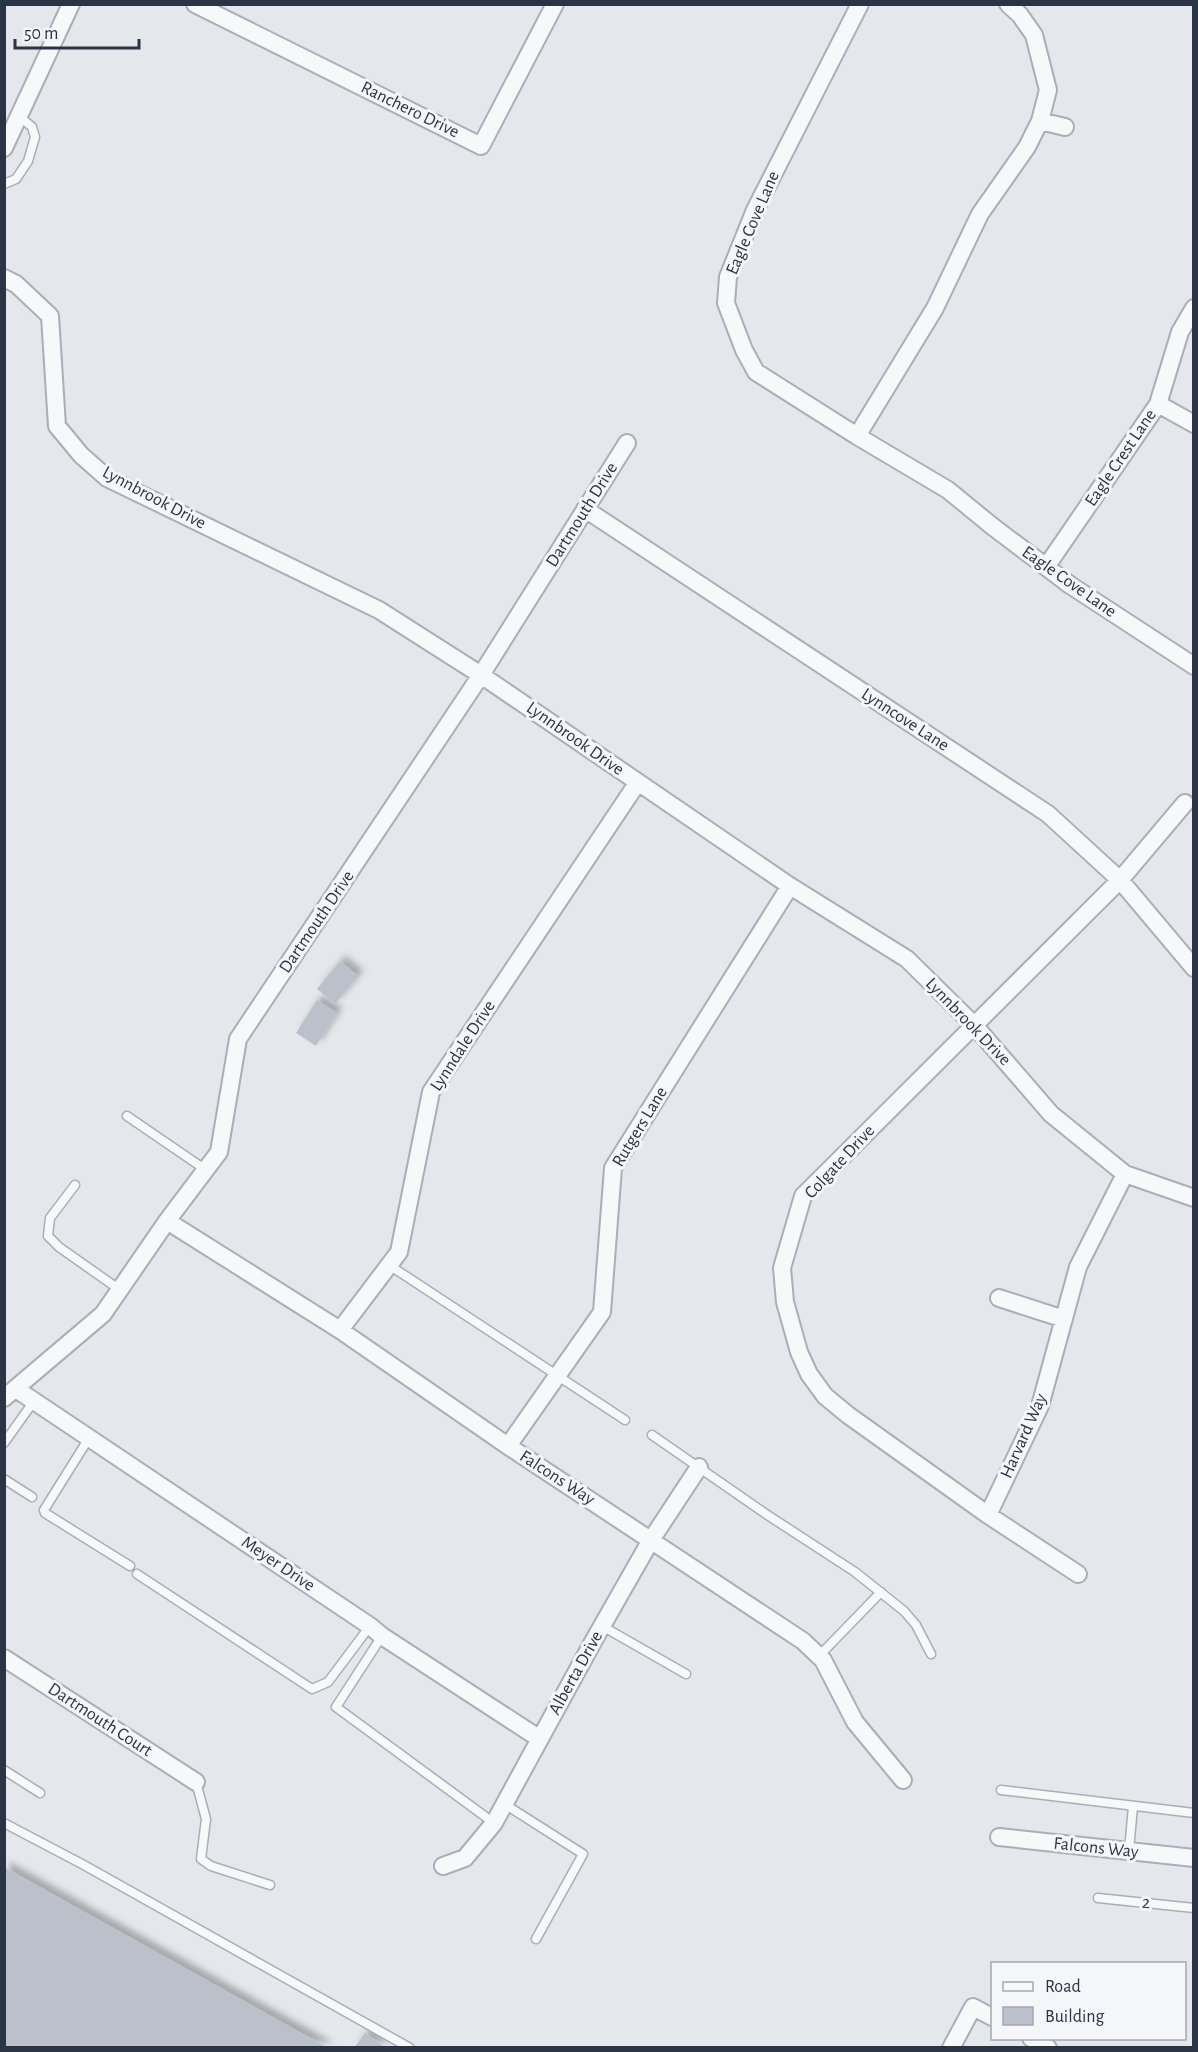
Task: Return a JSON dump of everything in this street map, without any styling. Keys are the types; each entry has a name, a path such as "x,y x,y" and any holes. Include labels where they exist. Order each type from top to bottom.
{"street":[{"path":"4,148 71,4"},
{"name":"Ranchero Drive","path":"195,4 482,146 555,4"},
{"name":"Eagle Cove Lane","path":"860,4 755,210 728,277 726,303 744,350 756,372 948,490 1046,567 1194,666"},
{"path":"857,436 935,308 980,214 1027,147 1040,121 1048,90 1034,35 1020,15 1008,4"},
{"path":"1040,121 1065,127"},
{"name":"Lynnbrook Drive","path":"4,278 16,284 50,316 57,426 81,455 107,478 379,610 481,675 790,886 907,959 974,1025 1051,1114 1125,1174 1194,1198"},
{"name":"Eagle Crest Lane","path":"1046,567 1158,404 1180,332 1194,308"},
{"path":"1158,404 1194,424"},
{"name":"Dartmouth Drive","path":"10,1393 103,1314 167,1221 219,1152 238,1039 481,675 627,444"},
{"name":"Lynncove Lane","path":"585,509 1048,814 1120,880 1194,968"},
{"name":"Lynndale Drive","path":"340,1330 399,1252 431,1092 638,782"},
{"name":"Colgate Drive","path":"1078,1574 988,1515 848,1416 825,1396 808,1374 799,1352 785,1302 782,1268 803,1196 1120,880 1185,803"},
{"name":"Rutgers Lane","path":"508,1446 602,1312 613,1167 790,886"},
{"name":"Harvard Way","path":"988,1515 1040,1406 1078,1267 1125,1174"},
{"name":"Falcons Way","path":"167,1221 340,1330 508,1446 803,1641 823,1660 855,1722 903,1780"},
{"path":"999,1298 1064,1319"},
{"name":"Meyer Drive","path":"10,1393 34,1401 540,1739"},
{"name":"Alberta Drive","path":"443,1866 465,1858 494,1824 651,1540 699,1467"},
{"name":"Dartmouth Court","path":"6,1664 196,1782"},
{"name":"Falcons Way","path":"999,1837 1194,1858"},
{"path":"951,2048 973,2007 991,2016"},
{"path":"1034,2040 1048,2048"}],"lane":[{"path":"4,184 16,179 28,161 35,136 32,127 19,116"},
{"path":"127,1116 206,1170"},
{"path":"75,1185 50,1218 48,1236 120,1290"},
{"path":"390,1265 625,1420"},
{"path":"4,1443 34,1401"},
{"path":"652,1435 855,1572 904,1611 915,1625 931,1654"},
{"path":"89,1438 44,1510 45,1514 130,1566"},
{"path":"4,1479 32,1497"},
{"path":"137,1574 312,1689 328,1682 376,1631"},
{"path":"819,1656 880,1592"},
{"path":"602,1626 686,1674"},
{"path":"376,1631 336,1707 494,1824"},
{"path":"4,1770 40,1793"},
{"path":"196,1782 206,1819 201,1859 211,1866 270,1885"},
{"path":"1001,1790 1194,1813"},
{"path":"506,1805 582,1854 536,1939"},
{"path":"1129,1851 1132,1806"},
{"path":"4,1823 82,1864 410,2048"},
{"name":"2","path":"1098,1898 1194,1908"}],"building":[{"path":"340,961 358,976 335,1004 317,989"},
{"path":"317,1000 337,1013 316,1046 296,1033"},
{"path":"4,1867 328,2048 4,2048"},
{"path":"365,2033 386,2048 354,2048"}]}
